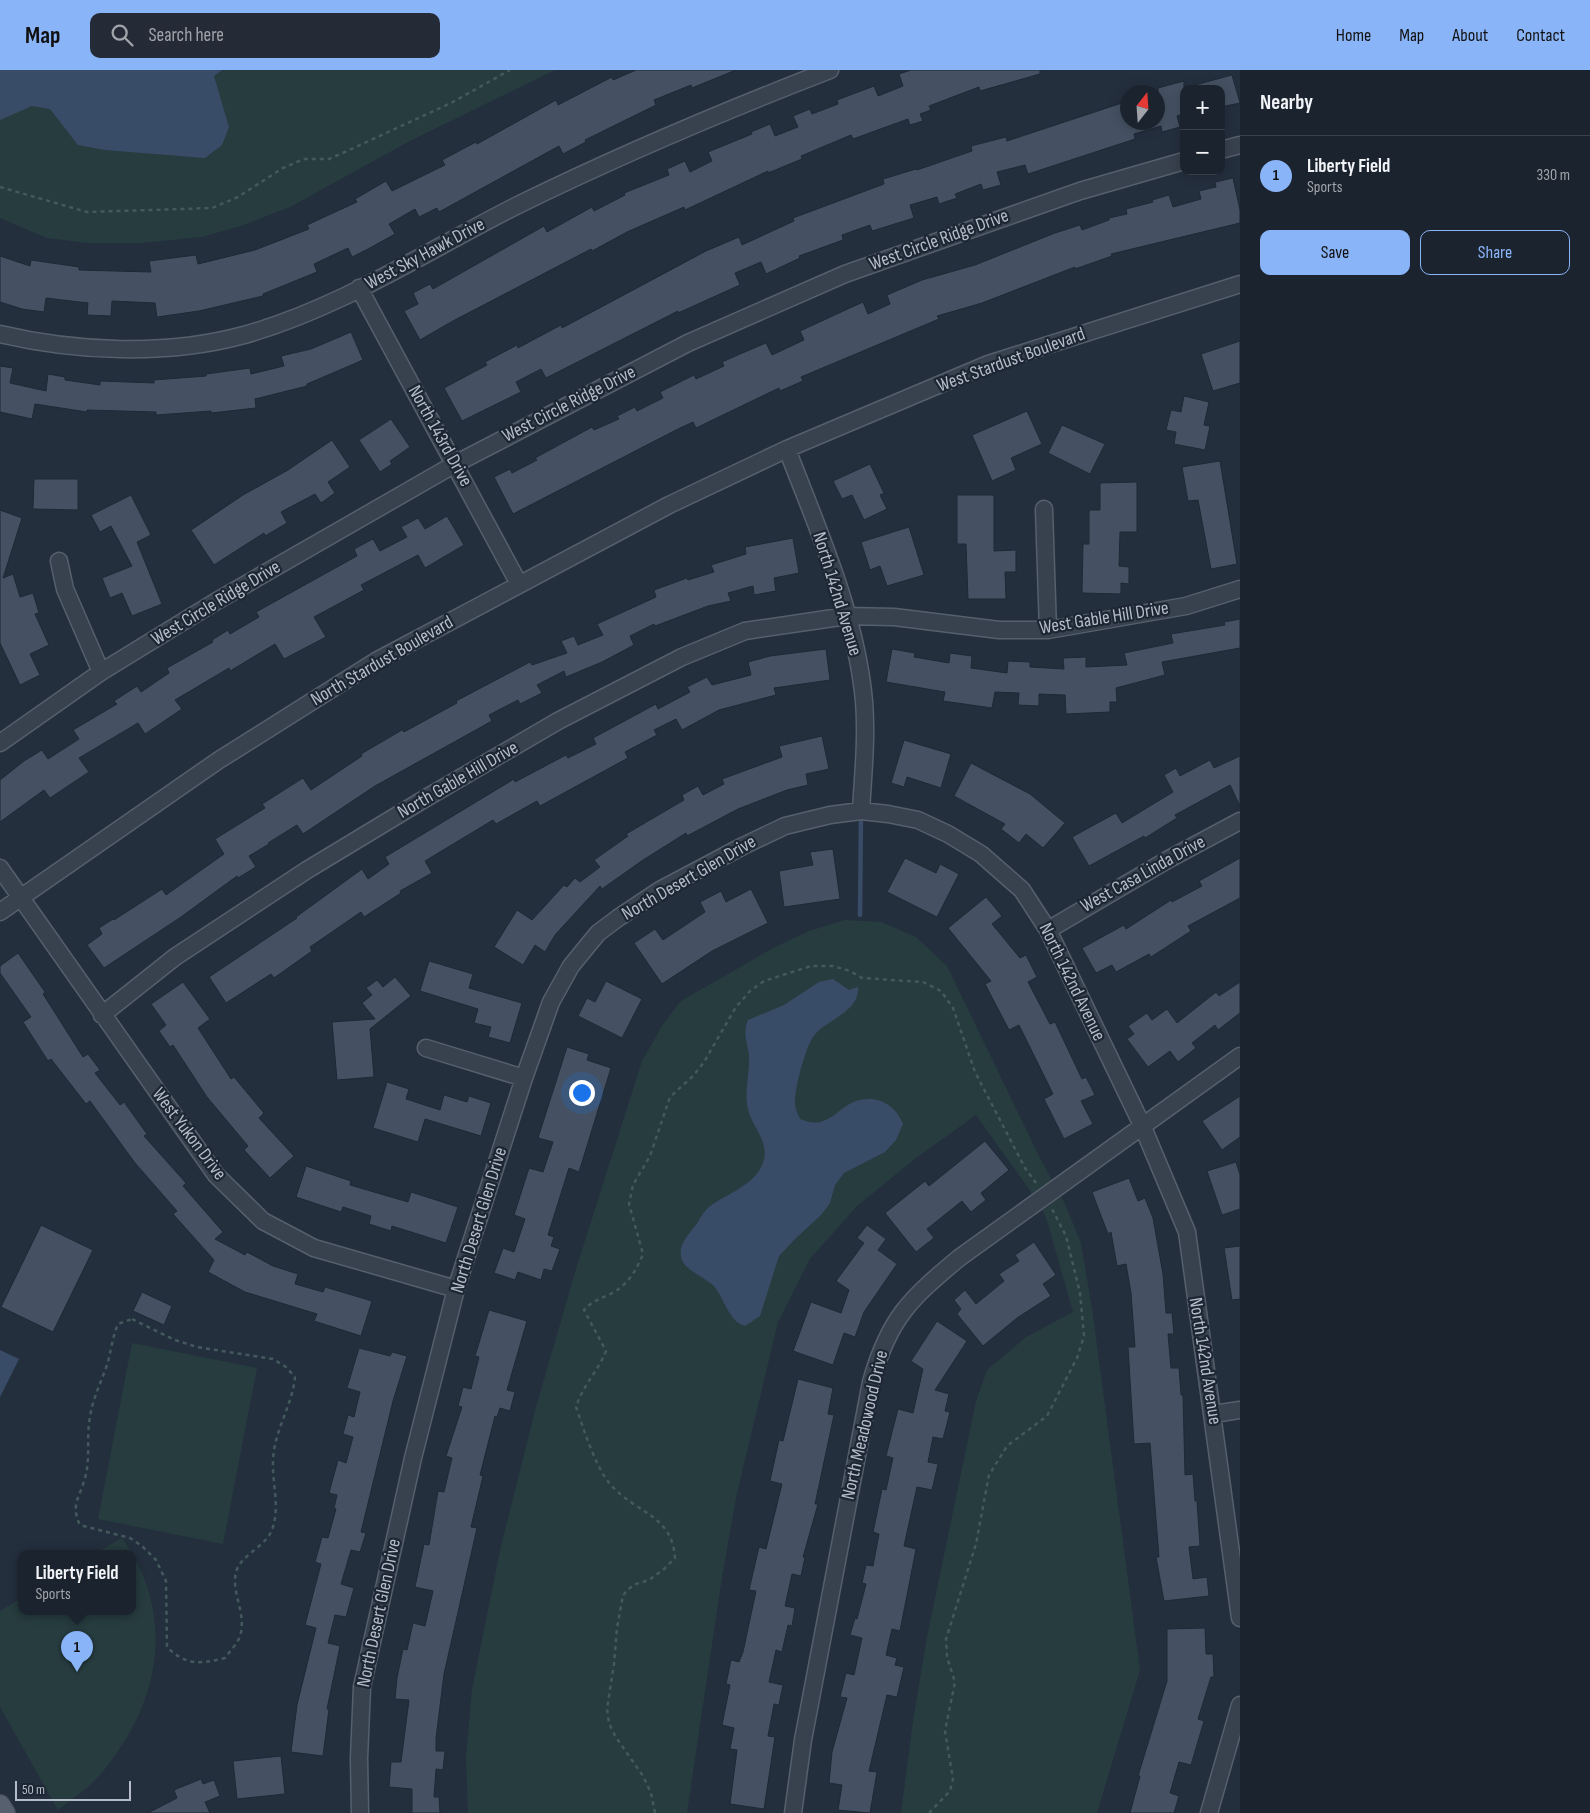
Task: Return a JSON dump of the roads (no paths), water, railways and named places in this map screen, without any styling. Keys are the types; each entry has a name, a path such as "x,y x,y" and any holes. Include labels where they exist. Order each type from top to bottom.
{"main road":[{"path":"0,1805 5,1813"}],"street":[{"name":"West Sky Hawk Drive","path":"0,334 39,344 104,350 172,347 242,336 295,318 359,288 519,205 652,142 830,70"},
{"path":"1225,149 1240,145"},
{"name":"West Circle Ridge Drive","path":"0,743 101,672 215,602 455,464 688,343 845,274 1080,191 1180,162"},
{"name":"West Stardust Boulevard","path":"787,449 988,364 1240,284"},
{"name":"North 143rd Drive","path":"359,288 519,584"},
{"name":"North Stardust Boulevard","path":"0,912 218,760 360,672 519,584 670,505 787,449"},
{"name":"North 142nd Avenue","path":"787,449 834,574 857,656 864,701 865,737 861,811 918,820 948,834 981,854 1022,890 1048,930 1142,1125 1187,1232 1198,1324 1214,1414 1240,1618"},
{"path":"1044,509 1048,630"},
{"path":"58,561 65,589 101,672"},
{"name":"West Gable Hill Drive","path":"847,616 894,617 999,630 1048,630 1186,606 1240,589"},
{"name":"North Gable Hill Drive","path":"102,1015 174,957 307,870 558,721 682,657 745,631 847,616"},
{"name":"North Desert Glen Drive","path":"360,1813 359,1758 362,1687 412,1458 456,1290 524,1078 551,1002 571,966 598,934 660,890 743,846 786,826 830,815 861,811"},
{"name":"West Casa Linda Drive","path":"1048,930 1169,859 1240,821"},
{"name":"West Yukon Drive","path":"0,868 216,1175 263,1221 314,1248 456,1290"},
{"path":"426,1048 524,1078"},
{"name":"North Meadowood Drive","path":"793,1813 803,1740 871,1382 880,1350 895,1321 919,1292 959,1258 1240,1056"},
{"path":"1214,1414 1240,1410"},
{"path":"1209,1813 1240,1706"}],"water":[{"path":"0,70 222,70 214,76 229,127 222,145 205,158 105,150 78,145 50,109 32,106 0,120"},
{"path":"833,979 849,990 858,987 857,996 848,1010 818,1031 810,1043 796,1089 796,1108 800,1119 811,1122 823,1121 856,1101 871,1099 878,1100 891,1107 896,1111 903,1124 896,1140 885,1152 844,1173 835,1185 830,1203 821,1215 779,1256 760,1316 745,1326 730,1314 713,1285 685,1265 681,1256 682,1246 707,1209 749,1182 761,1168 764,1159 764,1147 747,1106 749,1056 745,1034 748,1020 784,1005 819,982"},
{"path":"0,1350 19,1359 0,1397"}],"waterway":[{"path":"860,915 861,815"}],"place":[{"name":"Liberty Field","path":"77,1672"}]}
